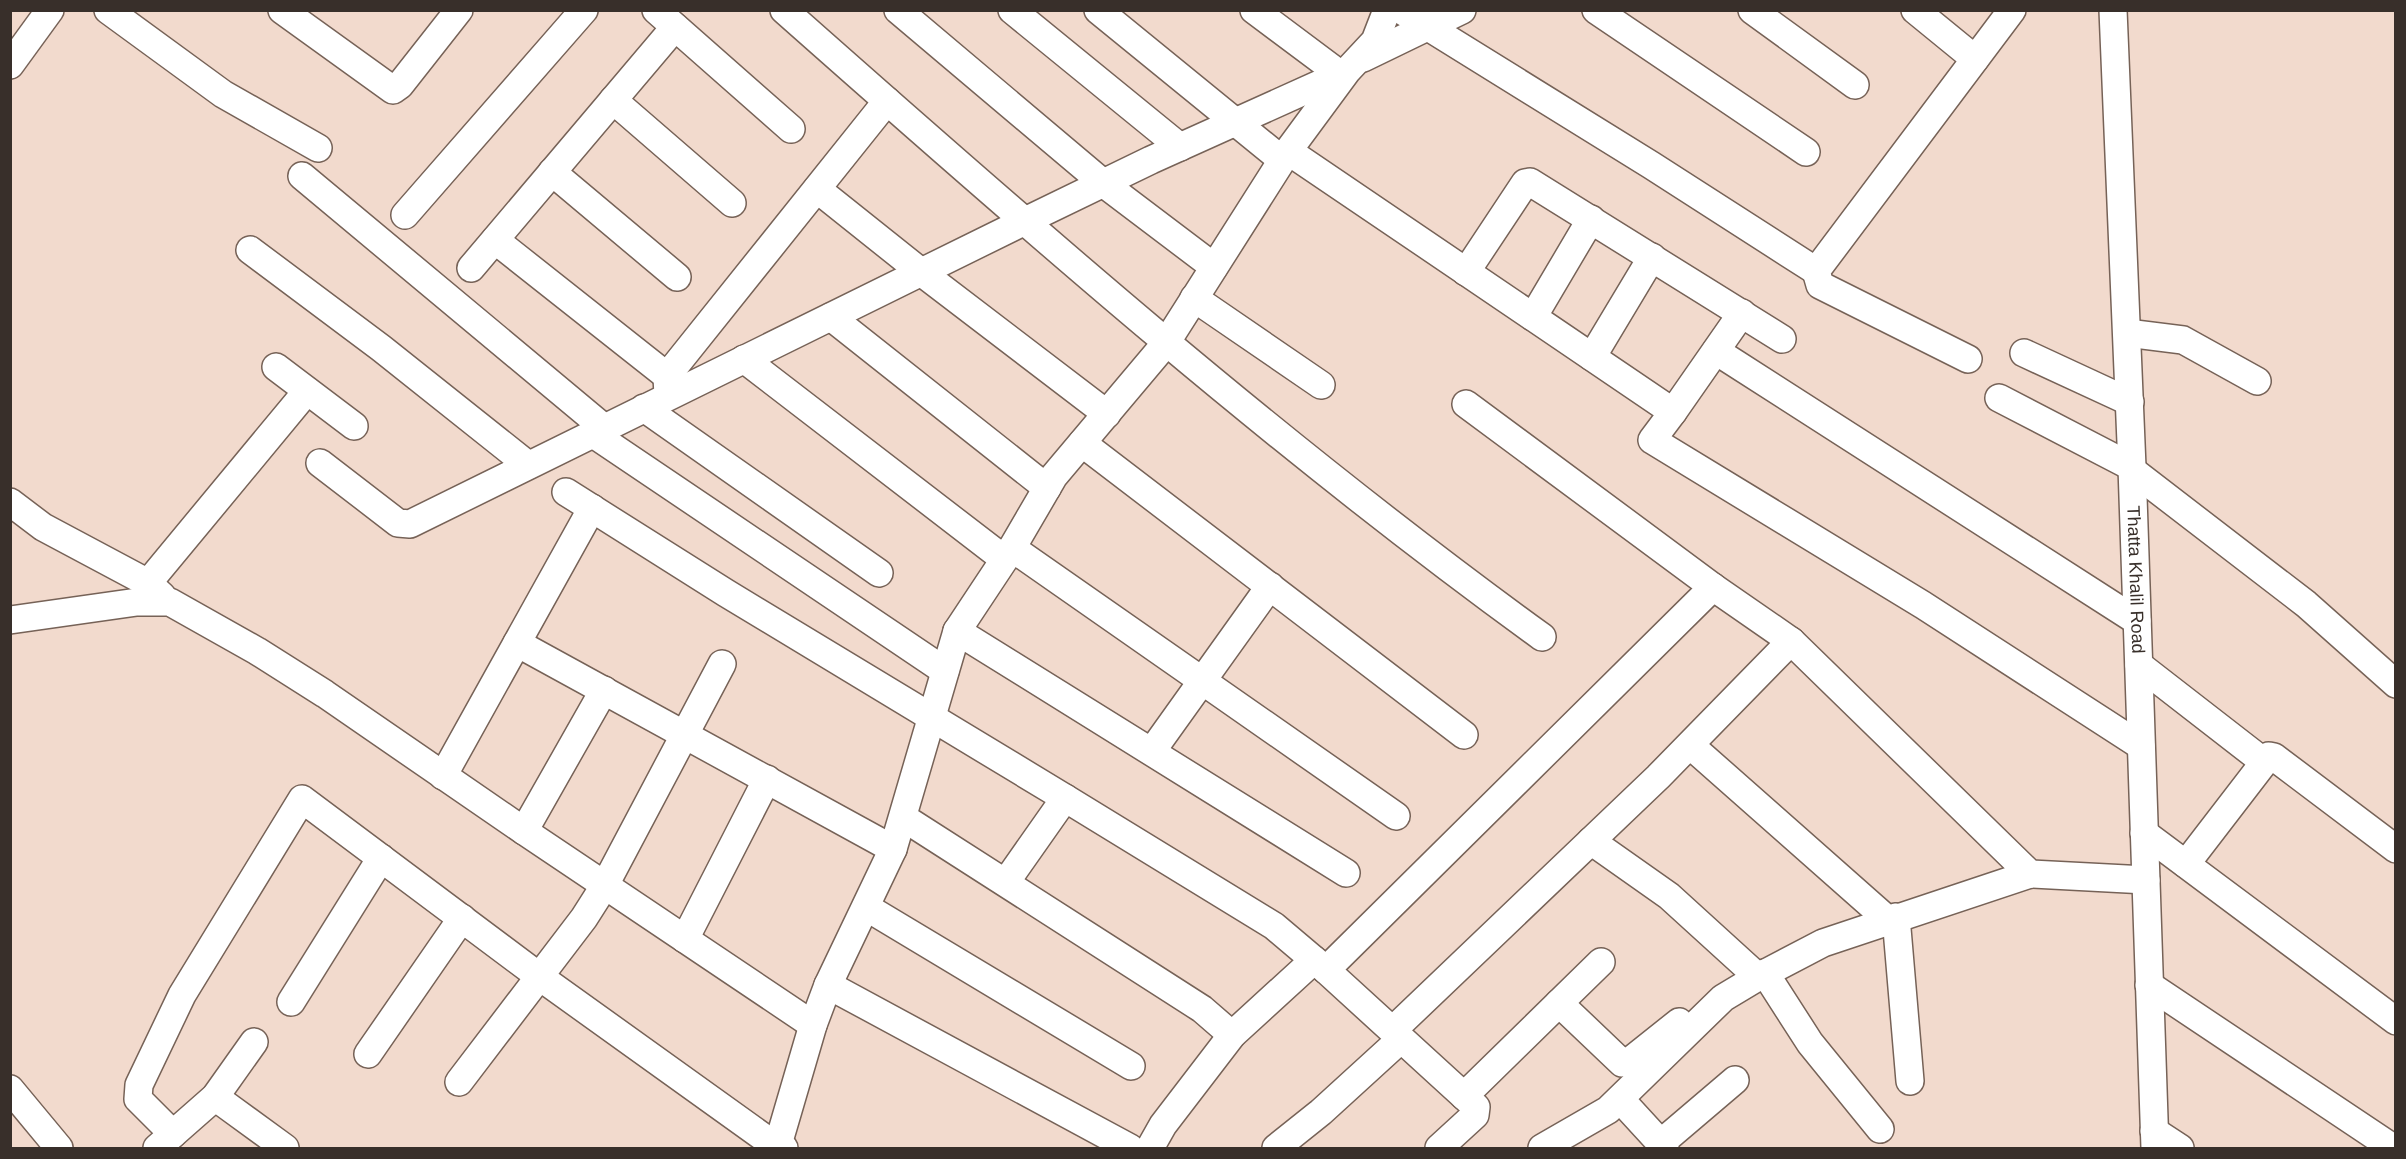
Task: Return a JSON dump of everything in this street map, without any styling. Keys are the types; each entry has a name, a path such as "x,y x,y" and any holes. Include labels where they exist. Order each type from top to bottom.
{"street":[{"path":"10,65 50,10"},
{"path":"108,10 223,94 318,148"},
{"path":"282,10 393,90 400,85 459,10"},
{"path":"405,215 584,10"},
{"path":"784,10 1023,222 1166,343 1471,585 1542,637"},
{"path":"898,10 1103,183 1214,267"},
{"path":"1012,10 1180,147"},
{"path":"1098,10 1235,122 1466,272 1672,412"},
{"path":"1254,10 1349,68"},
{"path":"254,1042 215,1097 165,1141 138,1099 139,1085 182,996 302,799 540,977 779,1148 813,1025 828,985 893,849 904,818 931,716 957,631 1008,554 1054,476 1166,343 1285,156 1349,68 1375,41 1387,10"},
{"path":"1401,10 1816,271 1820,285 1968,359"},
{"path":"667,386 744,359 1103,183 1349,68 1462,10"},
{"path":"1596,10 1806,152"},
{"path":"1752,10 1855,86"},
{"path":"1915,10 1976,59"},
{"path":"1816,271 2012,10"},
{"name":"Thatta Khalil Road","path":"2113,10 2133,469 2154,1140"},
{"path":"471,267 613,100 665,19 792,129"},
{"path":"613,100 732,202"},
{"path":"320,463 398,523 410,524 644,408 667,386 887,101"},
{"path":"552,172 677,277"},
{"path":"302,176 598,430 945,671"},
{"path":"1466,272 1525,183 1530,182 1782,339"},
{"path":"817,189 921,272 1107,414"},
{"path":"1533,317 1591,219"},
{"path":"495,240 667,386"},
{"path":"250,250 381,348 528,465"},
{"path":"1592,357 1652,257"},
{"path":"1194,298 1321,385"},
{"path":"1742,313 1652,440 1923,605 2141,746"},
{"path":"831,317 1047,488"},
{"path":"2127,333 2183,340 2257,381"},
{"path":"1716,351 2137,621"},
{"path":"2024,353 2130,402"},
{"path":"744,359 1008,554 1203,681 1396,816"},
{"path":"276,367 354,426"},
{"path":"148,584 307,391"},
{"path":"1999,398 2133,469 2306,604 2396,684"},
{"path":"1466,404 1713,587 1791,641 2030,874"},
{"path":"644,408 879,573"},
{"path":"1082,442 1464,735"},
{"path":"566,492 726,593 1274,926 1476,1107 1475,1115 1439,1149"},
{"path":"10,502 43,527 148,584 170,602 257,651 325,694 813,1025"},
{"path":"443,776 592,508"},
{"path":"1152,751 1270,586"},
{"path":"1150,1149 1163,1125 1232,1035 1320,965 1713,587"},
{"path":"10,620 137,602 170,602"},
{"path":"957,631 1346,873"},
{"path":"1276,1149 1321,1112 1690,745 1791,641"},
{"path":"517,643 893,849"},
{"path":"459,1082 584,918 605,885 687,735 722,664"},
{"path":"2139,664 2264,762"},
{"path":"524,831 604,690"},
{"path":"1690,745 1892,918 1910,1081"},
{"path":"2186,864 2269,756 2274,757 2396,849"},
{"path":"685,939 767,779"},
{"path":"1006,882 1065,798"},
{"path":"904,818 1202,1009 1232,1035"},
{"path":"2144,833 2396,1021"},
{"path":"1591,841 1669,896 1762,975 1810,1043 1880,1129"},
{"path":"291,1002 381,858"},
{"path":"1542,1149 1608,1110 1724,998 1823,943 1892,918 2030,874 2146,880"},
{"path":"866,907 1131,1066"},
{"path":"368,1054 462,918"},
{"path":"1464,1096 1601,962"},
{"path":"828,985 1130,1149"},
{"path":"2149,985 2393,1149"},
{"path":"1559,1003 1622,1063 1630,1060 1683,1020 1708,1014"},
{"path":"1620,1099 1663,1146 1735,1080"},
{"path":"10,1089 59,1149"},
{"path":"215,1097 285,1149"},
{"path":"2154,1140 2181,1149"}]}
